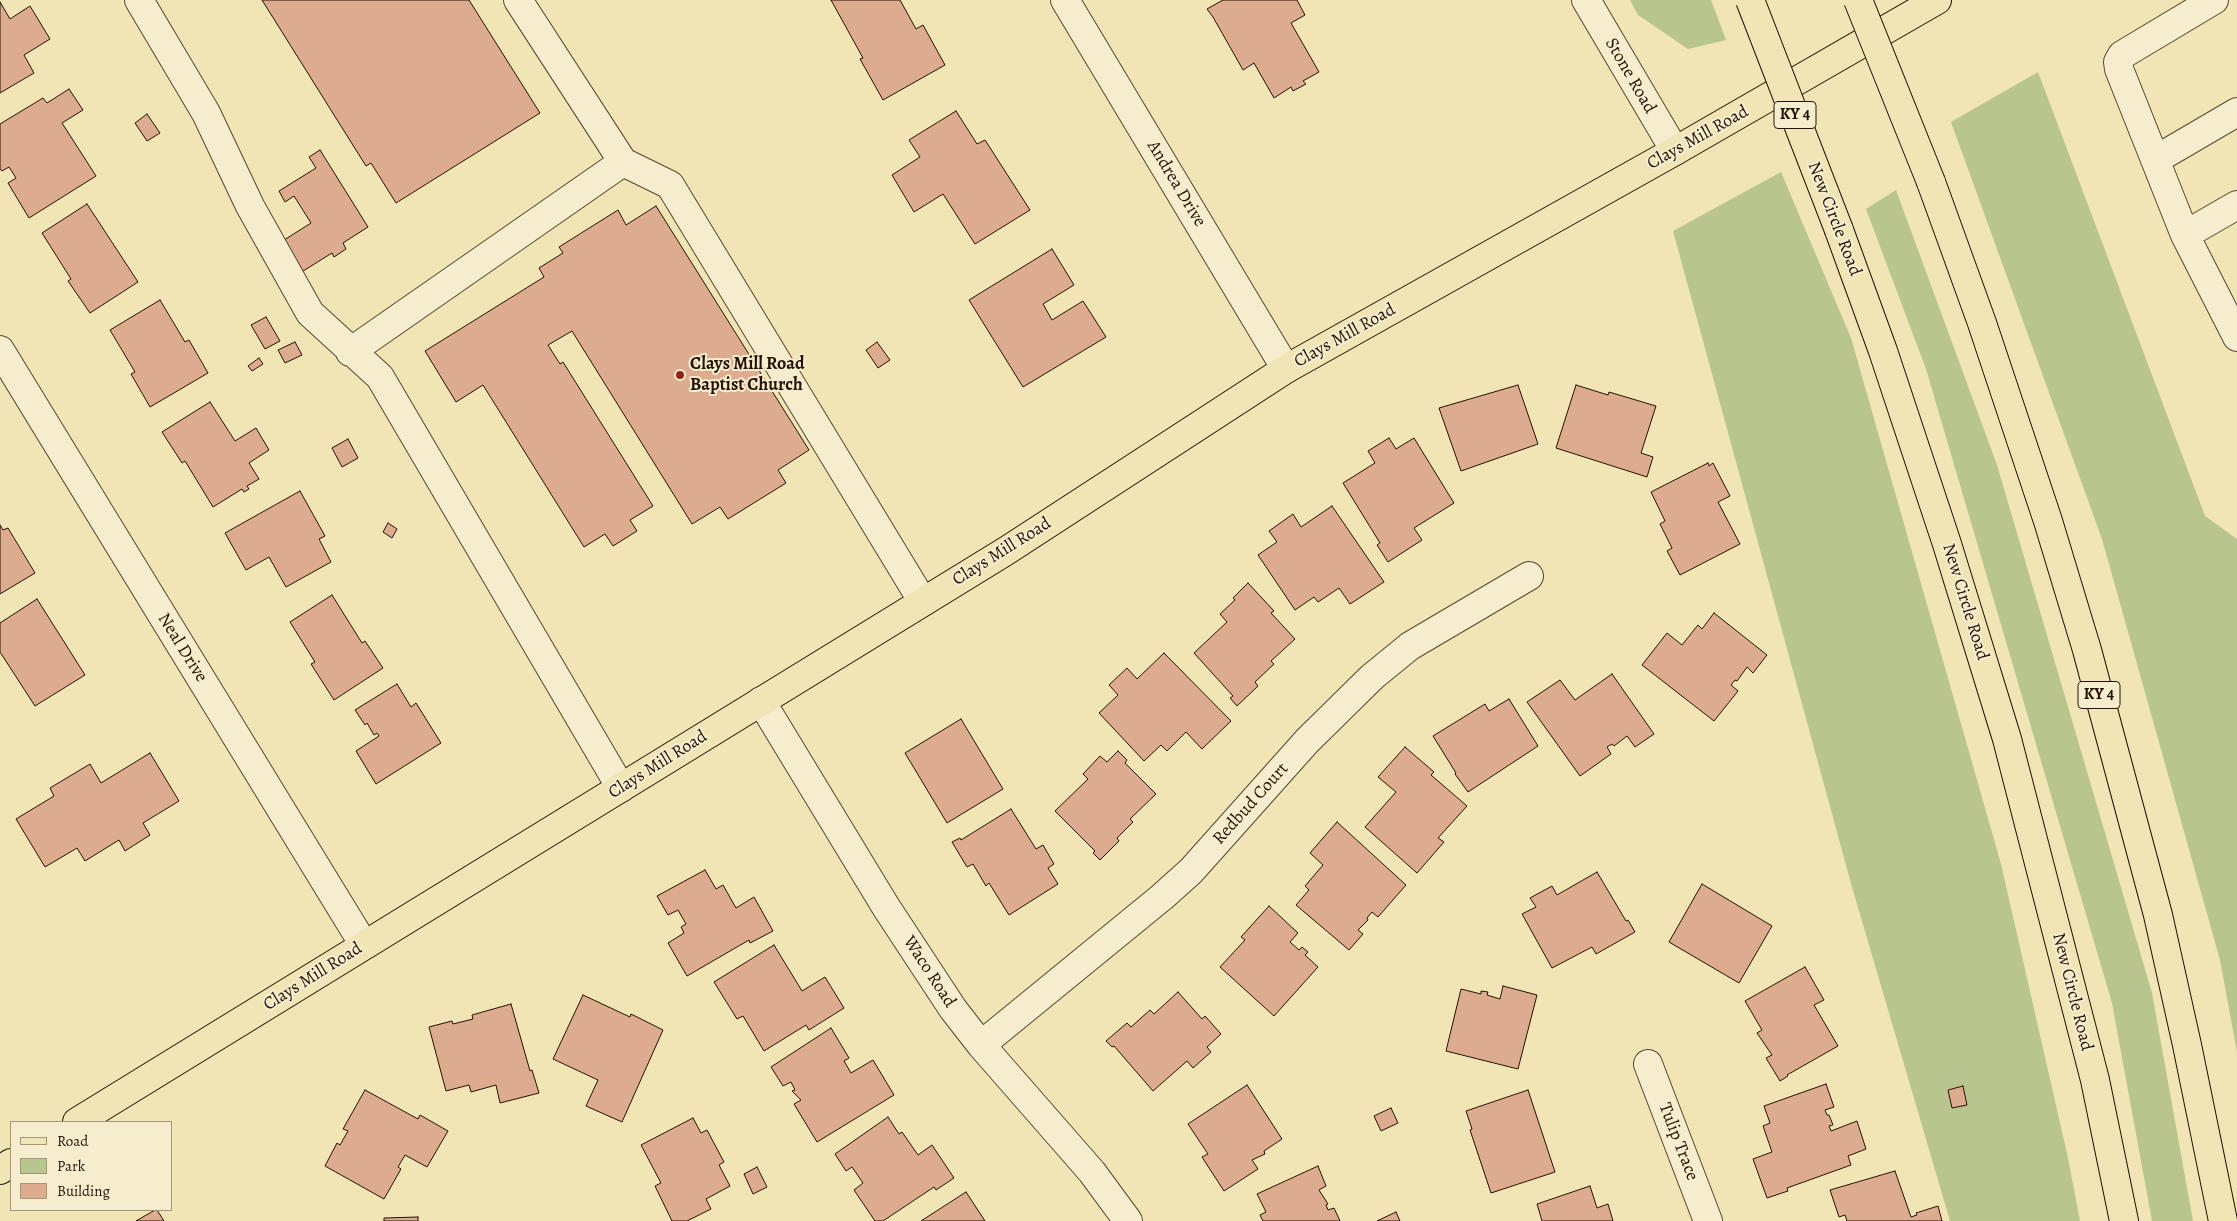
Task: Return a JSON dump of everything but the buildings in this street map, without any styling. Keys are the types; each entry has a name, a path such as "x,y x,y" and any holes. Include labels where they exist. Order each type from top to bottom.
{"main road":[{"name":"New Circle Road","path":"1750,0 1840,230 1883,351 1947,544 2007,739 2095,1080 2124,1221"},
{"name":"KY 4","path":"1858,0 1931,182 1982,323 2048,521 2087,650 2158,915 2187,1045 2222,1221"},
{"name":"Clays Mill Road","path":"79,1121 1006,551 1286,369 1675,151 1938,0"}],"street":[{"path":"139,0 206,113 250,206 310,313 350,352 380,377 621,788"},
{"path":"518,0 622,162 670,185 923,602"},
{"name":"Andrea Drive","path":"1065,0 1286,369"},
{"name":"Stone Road","path":"1586,0 1675,151"},
{"path":"2214,0 2122,55 2118,62 2119,69 2185,235 2237,337"},
{"path":"2155,160 2237,112"},
{"path":"350,352 622,162"},
{"path":"2185,235 2237,205"},
{"name":"Neal Drive","path":"0,350 364,946"},
{"name":"Redbud Court","path":"981,1046 1191,871 1307,741 1372,677 1410,646 1530,576"},
{"name":"Waco Road","path":"761,701 886,907 953,1009 981,1046 1092,1172 1128,1221"},
{"name":"Tulip Trace","path":"1648,1064 1708,1221"}],"green space":[{"path":"1630,0 1711,0 1726,40 1688,49 1638,15"},
{"path":"2038,72 2205,516 2237,539 2237,1052 2220,960 2102,539 1951,122"},
{"path":"1781,172 1851,338 2001,864 2068,1158 2080,1221 1950,1221 1852,887 1673,231"},
{"path":"1896,190 1997,465 2152,993 2193,1221 2152,1221 2112,1003 1926,369 1866,209"}],"place":[{"name":"Clays Mill Road Baptist Church","path":"680,375"}]}
